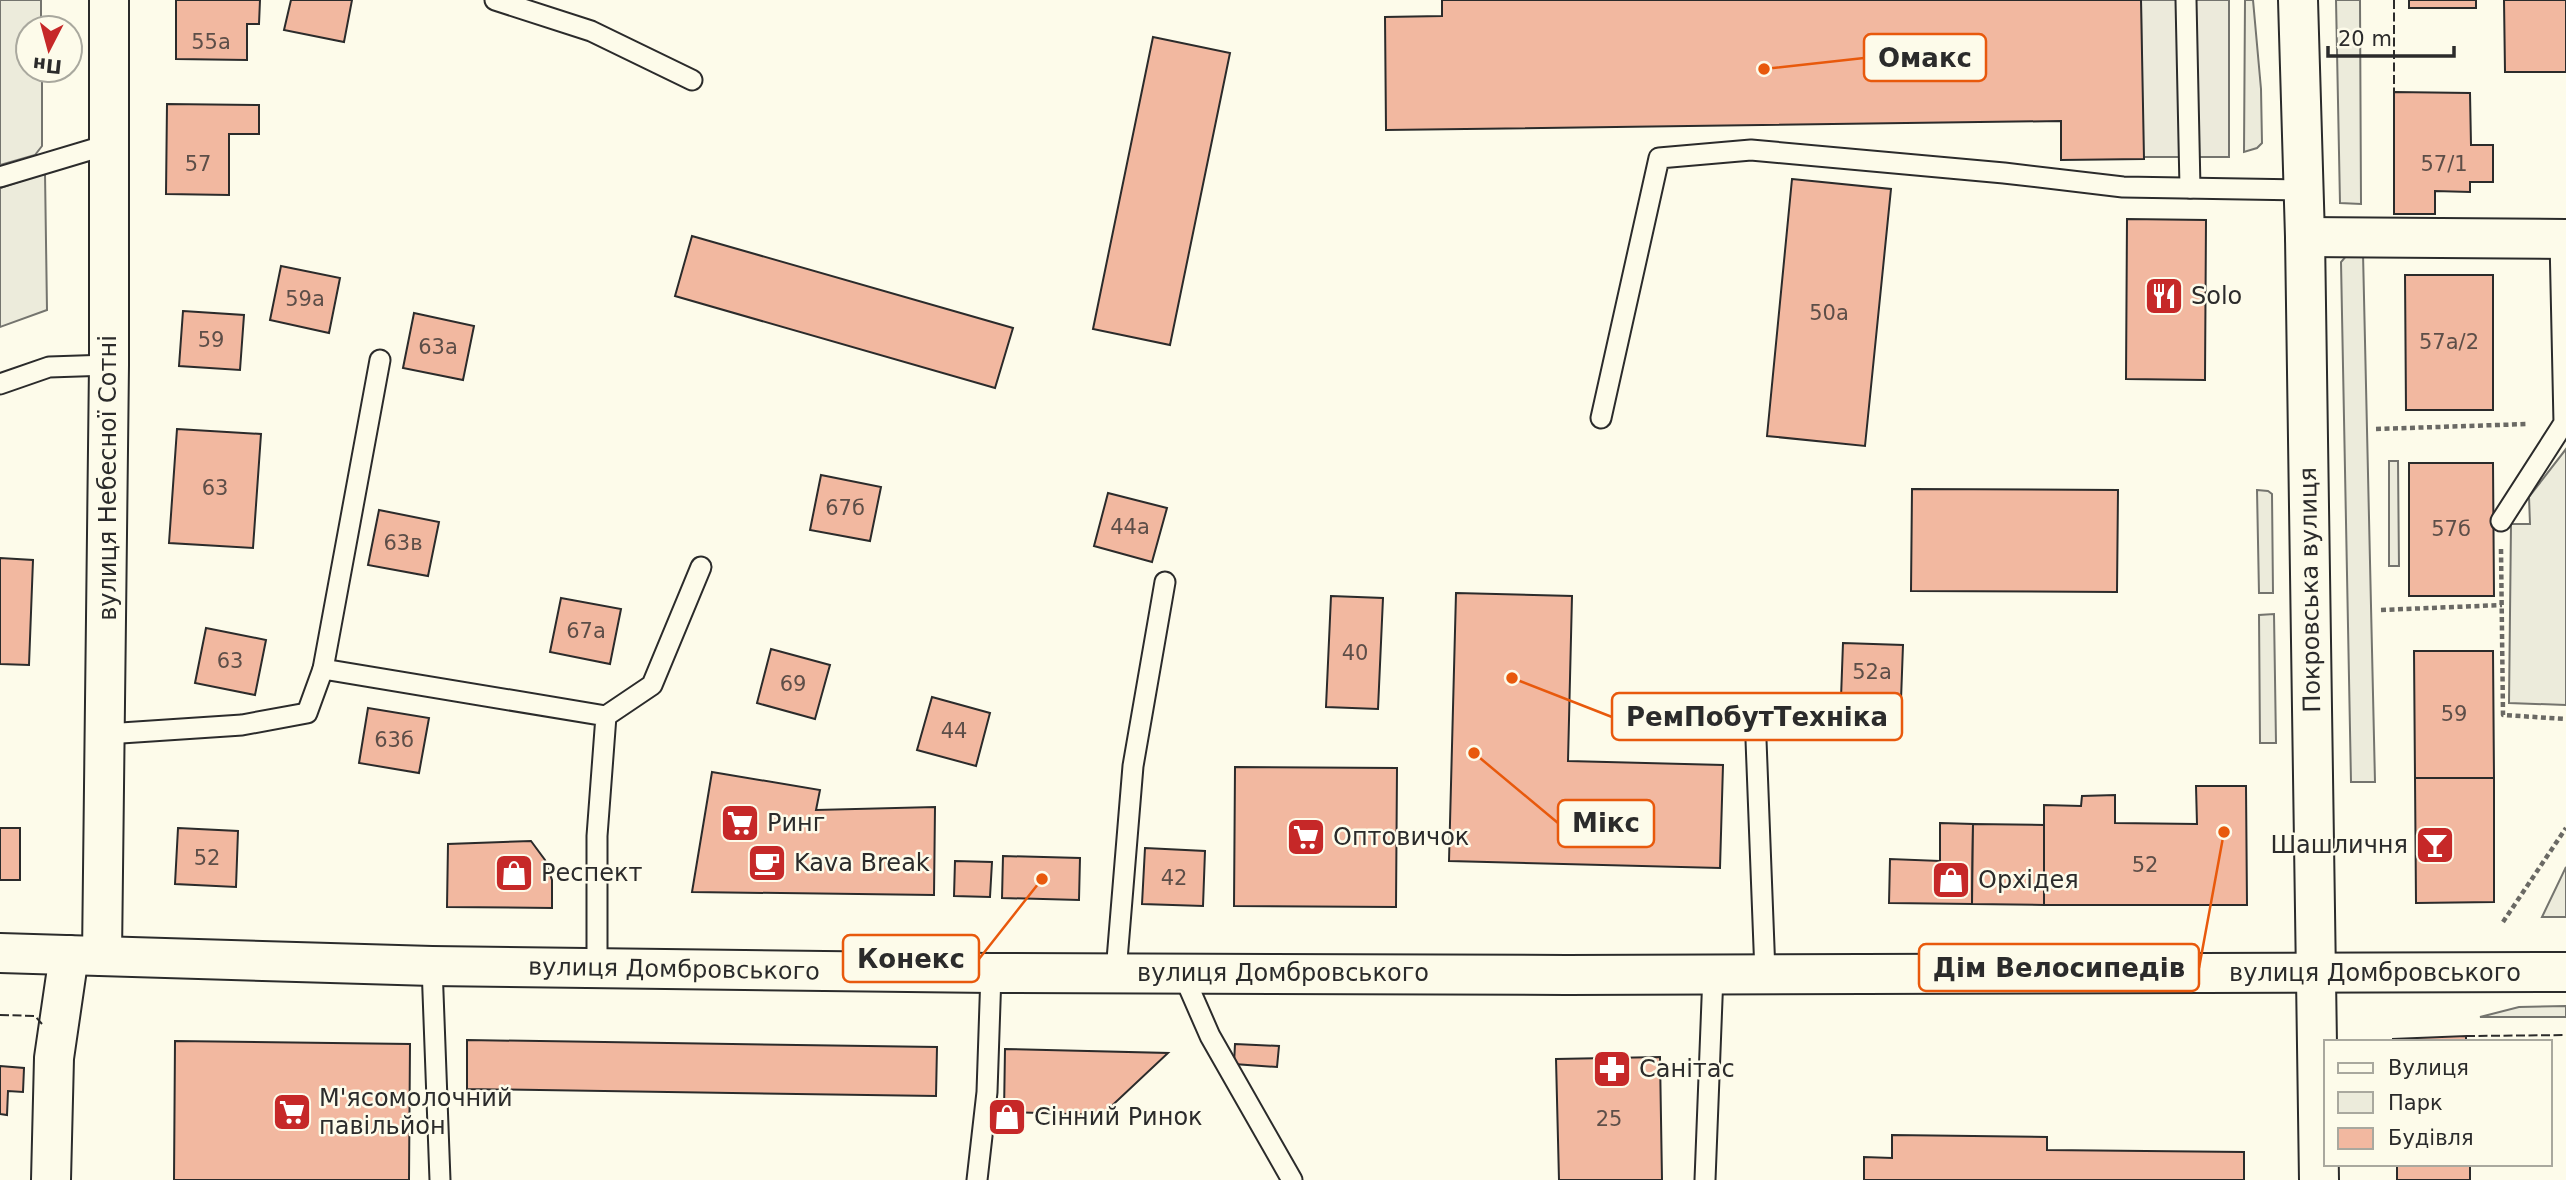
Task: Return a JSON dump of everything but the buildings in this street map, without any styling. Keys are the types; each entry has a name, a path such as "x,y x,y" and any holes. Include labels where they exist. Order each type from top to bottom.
{"main road":[{"name":"вулиця Небесної Сотні","path":"51,1180 54,1058 85,956 106,734 109,0"},
{"name":"Покровська вулиця","path":"2298,0 2305,237 2319,1180"},
{"path":"2305,237 2563,239"},
{"name":"вулиця Домбровського","path":"0,953 432,966 991,973 2566,972"}],"lane":[{"path":"495,0 591,31 692,80"},
{"path":"2186,0 2190,188"},
{"path":"0,177 110,144"},
{"path":"1601,418 1659,158 1751,150 2004,173 2123,187 2304,190"},
{"path":"2501,521 2565,421 2563,239"},
{"path":"106,734 242,726 307,713 323,669 380,360"},
{"path":"0,384 49,367 109,365"},
{"path":"323,669 606,716 652,685 701,567"},
{"path":"1116,972 1133,766 1165,582"},
{"path":"1755,714 1765,973"},
{"path":"597,968 597,836 606,716"},
{"path":"432,966 440,1180"},
{"path":"1182,972 1210,1036 1292,1180"},
{"path":"977,1180 987,1092 991,973"},
{"path":"1705,1180 1713,974"}],"path":[{"path":"2376,429 2565,421"},
{"path":"2501,521 2503,715 2566,719"},
{"path":"2381,610 2502,605"},
{"path":"2503,922 2566,828"}],"green space":[{"path":"0,0 41,0 41,14 14,14 14,84 42,84 42,146 35,155 0,165"},
{"path":"2245,0 2253,0 2261,89 2262,143 2257,148 2244,152"},
{"path":"2336,0 2360,0 2361,204 2340,203"},
{"path":"45,173 47,310 0,327 0,188"},
{"path":"2363,253 2375,782 2351,782 2341,262 2347,255"},
{"path":"2566,449 2566,705 2509,703 2511,524 2530,524 2529,497"},
{"path":"2389,461 2398,461 2399,566 2389,566"},
{"path":"2257,490 2272,494 2273,593 2259,593"},
{"path":"2274,614 2276,743 2260,743 2259,615"},
{"path":"2566,867 2566,917 2542,917"},
{"path":"2566,1006 2566,1017 2480,1017 2519,1007"}],"shaded area":[{"path":"2141,0 2229,0 2229,157 2142,157"}],"fence":[{"path":"2394,0 2394,92"},
{"path":"0,1015 35,1016 42,1024"},
{"path":"2466,1036 2566,1035"}],"place":[{"name":"Омакс","path":"1764,69"},
{"name":"Solo","path":"2164,296"},
{"name":"РемПобутТехніка","path":"1512,678"},
{"name":"Мікс","path":"1474,753"},
{"name":"Ринг","path":"740,823"},
{"name":"Дім Велосипедів","path":"2224,832"},
{"name":"Оптовичок","path":"1306,837"},
{"name":"Шашличня","path":"2435,845"},
{"name":"Kava Break","path":"767,863"},
{"name":"Респект","path":"514,873"},
{"name":"Конекс","path":"1042,879"},
{"name":"Орхідея","path":"1951,880"},
{"name":"Санітас","path":"1612,1069"},
{"name":"М'ясомолочний павільйон","path":"292,1112"},
{"name":"Сінний Ринок","path":"1007,1117"}]}
